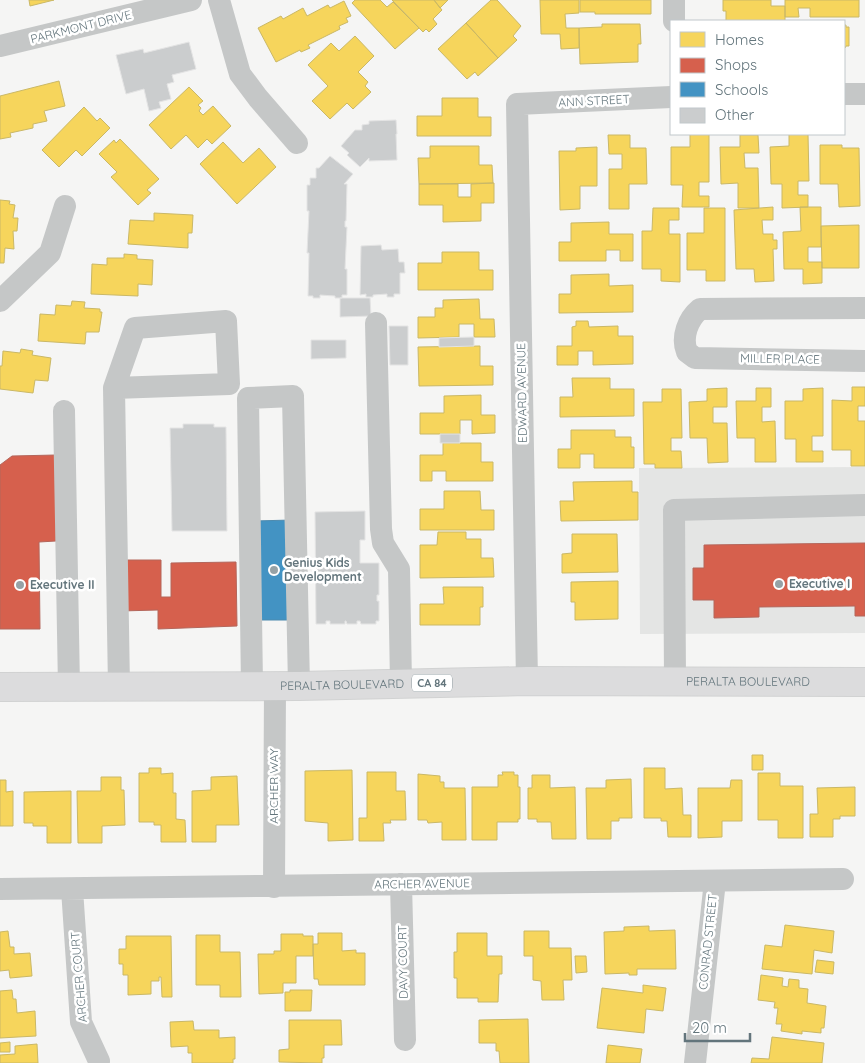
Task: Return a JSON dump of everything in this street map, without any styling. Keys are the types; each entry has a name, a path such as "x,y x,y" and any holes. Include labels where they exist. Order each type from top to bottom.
{"main road":[{"name":"PERALTA BOULEVARD","path":"0,687 275,686 527,682 865,682"}],"street":[{"name":"PARKMONT DRIVE","path":"0,46 191,0"},
{"path":"219,0 240,74 297,143"},
{"path":"674,0 674,20"},
{"path":"845,94 865,94"},
{"name":"ANN STREET","path":"517,104 670,97"},
{"name":"EDWARD AVENUE","path":"517,104 527,682"},
{"path":"0,301 50,253 65,206"},
{"name":"MILLER PLACE","path":"865,308 700,309 692,315 685,336 686,352 695,358 865,360"},
{"path":"114,388 229,384 226,321 135,328 114,388 119,687"},
{"path":"376,323 381,529 383,543 399,569 401,684"},
{"path":"293,396 275,686 248,398 293,396"},
{"path":"64,411 69,687"},
{"path":"676,682 674,510 865,505"},
{"name":"ARCHER WAY","path":"274,886 275,686"},
{"name":"ARCHER AVENUE","path":"0,890 843,879"},
{"name":"CONRAD STREET","path":"695,1063 715,881"},
{"name":"DAVY COURT","path":"401,884 405,1040"},
{"name":"ARCHER COURT","path":"72,889 81,1022 99,1061"}],"shaded area":[{"path":"865,467 865,633 640,634 639,468"}],"building: Homes":[{"path":"29,0 54,0 30,6"},
{"path":"355,0 380,0 387,7 393,2 419,28 395,49 352,3"},
{"path":"392,0 434,0 442,10 433,19 437,24 429,32 426,29 423,32"},
{"path":"434,0 448,0 440,8"},
{"path":"491,0 497,0 521,26 513,36 517,40 498,58 466,23"},
{"path":"540,0 579,0 579,13 565,14 566,28 579,28 579,48 561,49 560,34 541,34"},
{"path":"580,0 651,0 651,14 595,14 595,12 580,12"},
{"path":"723,0 771,0 771,6 785,6 785,20 726,20 726,11 723,11"},
{"path":"785,0 859,0 859,17 810,17 810,8 798,8 799,17 785,17"},
{"path":"344,1 351,16 346,18 348,22 339,26 340,29 308,45 310,48 301,52 300,50 276,62 258,28 281,16 283,19 303,8 307,16 328,5 330,8"},
{"path":"466,23 498,58 478,76 475,72 467,79 438,49"},
{"path":"602,24 640,24 641,44 638,44 638,62 580,64 579,28 602,27"},
{"path":"845,25 849,27 849,46 845,48"},
{"path":"355,36 374,56 358,72 368,82 365,86 371,92 353,109 347,103 330,119 312,101 328,86 308,65 331,43 339,51"},
{"path":"59,81 65,106 44,111 47,121 33,124 33,128 10,133 11,137 0,139 0,96"},
{"path":"189,87 203,101 198,105 201,108 199,111 203,115 213,106 231,126 212,144 207,139 198,148 186,135 171,149 149,125"},
{"path":"442,98 478,98 478,117 491,117 491,136 417,136 417,116 442,116"},
{"path":"84,107 97,121 100,118 110,128 82,156 76,150 59,167 42,150"},
{"path":"608,135 630,135 630,148 646,148 647,184 629,184 629,209 609,209 609,169 622,169 622,154 609,154"},
{"path":"690,135 709,135 709,182 699,182 699,196 709,196 709,207 682,207 683,185 671,185 671,147 690,147"},
{"path":"740,135 758,135 759,153 744,153 745,168 758,168 759,208 738,208 738,183 721,184 720,147 740,147"},
{"path":"789,135 808,135 809,181 798,181 798,195 808,195 808,207 782,208 782,184 771,184 770,147 789,146"},
{"path":"120,139 159,179 147,190 151,193 138,205 111,177 117,172 99,154 114,140 116,143"},
{"path":"223,142 243,163 259,148 276,167 237,204 200,164"},
{"path":"820,145 842,145 842,148 859,148 860,206 839,207 838,184 820,184"},
{"path":"430,146 479,146 479,165 492,165 493,183 419,184 418,158 430,158"},
{"path":"597,147 597,186 580,186 580,209 560,210 559,151 576,151 576,148"},
{"path":"494,183 494,203 481,203 481,221 443,222 443,205 419,205 419,184 458,184 458,197 471,197 471,184"},
{"path":"0,200 10,201 9,204 15,205 13,218 18,218 17,231 13,231 14,249 5,248 4,263 0,263"},
{"path":"773,207 773,220 762,220 763,234 773,234 773,240 777,240 777,249 773,249 774,281 755,282 754,269 736,269 734,210"},
{"path":"800,207 821,207 821,247 808,247 808,262 822,262 822,283 803,284 803,269 784,269 783,232 801,231"},
{"path":"653,208 679,208 679,220 669,220 669,234 680,234 680,282 661,281 661,269 642,269 642,231 652,231"},
{"path":"704,208 725,208 725,281 706,281 706,270 687,270 687,233 704,233"},
{"path":"154,213 193,215 192,233 188,233 188,248 128,244 130,220 154,221"},
{"path":"609,222 609,234 633,234 633,261 620,261 620,250 606,250 606,261 559,261 559,242 571,242 571,223"},
{"path":"859,225 859,268 822,268 821,226"},
{"path":"442,252 479,252 479,270 493,270 493,290 418,290 418,263 442,263"},
{"path":"124,254 137,255 137,259 153,260 152,285 138,284 138,296 91,294 92,264 107,265 107,258 124,258"},
{"path":"609,274 609,286 633,285 633,312 559,313 559,294 571,294 571,275"},
{"path":"479,299 480,319 494,319 495,337 474,337 474,324 459,324 459,337 418,338 418,317 435,317 435,308 443,308 443,300"},
{"path":"72,301 85,302 84,308 100,309 100,312 102,312 99,332 86,332 85,344 38,341 40,314 55,315 56,305 71,306"},
{"path":"576,321 588,321 589,327 618,326 618,336 633,336 633,364 593,365 593,351 578,351 578,365 557,365 557,346 572,346 572,327 576,326"},
{"path":"480,346 480,366 493,366 493,385 419,386 418,347"},
{"path":"21,349 33,351 32,355 51,358 48,381 35,380 33,393 0,389 0,366 2,366 3,351 20,353"},
{"path":"572,378 610,378 610,389 634,389 634,416 560,417 560,397 573,397"},
{"path":"852,387 865,387 865,406 858,406 858,421 865,421 865,466 851,466 851,450 832,450 832,400 852,401"},
{"path":"727,388 727,407 713,407 713,423 727,423 728,462 708,463 707,438 690,438 689,402 707,401 707,389"},
{"path":"756,388 771,388 771,407 762,407 762,422 775,421 776,462 755,462 755,438 737,438 736,401 756,401"},
{"path":"823,388 823,436 812,436 812,451 823,451 823,462 796,462 796,439 785,439 785,401 803,401 803,389"},
{"path":"662,389 681,389 682,438 671,438 671,451 681,451 682,468 655,468 655,464 644,464 643,402 662,402"},
{"path":"481,395 481,415 495,415 495,433 472,434 472,420 460,420 460,434 420,434 420,413 444,413 444,396"},
{"path":"571,430 615,430 615,437 631,437 631,447 634,447 634,468 594,468 594,454 580,454 580,468 558,468 558,449 571,449"},
{"path":"443,443 481,443 481,462 493,462 493,481 446,481 446,471 432,471 432,481 420,481 420,455 443,455"},
{"path":"632,481 632,492 638,492 638,520 561,521 560,501 574,501 573,482"},
{"path":"444,491 480,491 481,510 494,510 494,530 420,530 420,509 444,509"},
{"path":"438,532 466,532 466,539 481,539 481,558 493,558 494,577 420,578 420,545 437,545"},
{"path":"572,534 617,534 618,572 562,573 562,554 572,553"},
{"path":"618,581 618,619 575,620 575,602 571,602 571,582"},
{"path":"443,587 483,587 483,607 480,607 480,625 420,625 420,604 444,604"},
{"path":"752,755 763,755 763,770 752,770"},
{"path":"149,768 161,768 161,774 173,773 173,793 176,793 176,819 185,820 186,842 161,842 161,825 154,825 154,822 139,822 139,773 149,773"},
{"path":"644,768 665,768 665,789 682,788 683,815 691,815 691,837 668,837 667,821 661,821 661,818 644,818"},
{"path":"352,770 353,840 328,841 328,823 305,821 305,771"},
{"path":"367,772 396,772 396,791 405,791 406,820 390,820 391,823 383,823 384,841 359,841 359,818 367,818"},
{"path":"502,772 514,772 514,775 518,775 520,819 518,819 518,822 497,822 497,840 472,840 472,787 498,787 498,775 503,775"},
{"path":"758,773 780,773 780,786 803,786 803,838 778,838 778,820 758,820"},
{"path":"418,774 440,776 440,782 444,782 444,788 465,788 466,840 442,840 442,822 428,823 427,820 418,820"},
{"path":"532,775 550,775 550,788 575,787 576,839 552,839 551,822 537,822 537,819 528,819 528,788 532,788"},
{"path":"237,776 239,825 216,825 216,842 192,842 192,791 211,790 211,777"},
{"path":"101,777 121,777 121,790 124,790 125,825 102,826 102,843 78,843 77,791 101,791"},
{"path":"631,779 632,818 619,818 619,821 611,821 611,839 587,839 586,788 606,788 606,780"},
{"path":"0,780 6,780 6,792 13,791 13,826 0,826"},
{"path":"731,780 742,780 742,821 722,821 722,837 698,838 698,788 730,788"},
{"path":"855,787 855,816 840,816 840,819 833,819 833,837 810,837 810,814 818,814 817,788"},
{"path":"71,791 71,843 47,843 47,826 33,826 33,823 24,823 24,792"},
{"path":"785,925 834,931 832,953 814,950 812,974 762,969 765,945 782,947"},
{"path":"649,926 649,931 675,930 676,969 637,969 637,975 629,975 629,973 605,974 604,932 624,931 624,927"},
{"path":"8,931 10,947 14,947 14,954 30,953 32,976 10,978 9,970 0,971 0,932"},
{"path":"524,931 549,931 549,948 571,948 572,980 563,980 564,1000 542,1000 541,981 533,980 533,956 524,956"},
{"path":"318,933 342,933 342,951 356,950 356,953 365,953 365,985 319,985 318,979 314,979 313,944 318,944"},
{"path":"457,933 487,933 487,956 502,956 502,974 499,974 498,1002 478,1002 478,998 457,998 457,978 454,978 454,952 457,952"},
{"path":"281,934 313,936 313,956 296,956 296,983 283,983 283,993 259,994 258,954 274,954 274,951 281,951"},
{"path":"196,935 220,935 220,952 240,952 241,997 220,997 220,985 196,985"},
{"path":"126,936 171,936 172,997 162,997 161,977 159,977 159,981 151,981 151,994 128,995 128,975 123,975 123,964 119,964 119,949 126,949"},
{"path":"575,956 586,956 587,972 576,973"},
{"path":"817,960 834,962 833,974 815,972"},
{"path":"761,975 783,978 782,986 788,987 789,979 799,980 799,988 808,989 807,1003 826,1006 824,1028 821,1028 821,1033 802,1031 802,1034 781,1031 782,1024 776,1024 778,1008 774,1008 775,1002 758,1000"},
{"path":"643,985 666,988 663,1011 646,1009 644,1033 597,1028 602,988 643,993"},
{"path":"12,990 13,999 16,999 17,1013 35,1011 36,1036 0,1038 0,991"},
{"path":"290,990 312,990 311,1011 285,1011 285,992 290,992"},
{"path":"528,1019 529,1063 500,1063 499,1051 496,1051 496,1043 479,1043 479,1020"},
{"path":"289,1020 341,1020 342,1045 324,1045 322,1063 279,1062 279,1050 289,1049"},
{"path":"193,1021 194,1030 219,1030 219,1038 235,1037 235,1059 233,1059 233,1063 192,1063 192,1053 188,1053 188,1046 171,1047 170,1022"},
{"path":"772,1037 824,1043 822,1063 751,1063 752,1058 769,1059"},
{"path":"10,1042 10,1052 0,1052 0,1043"},
{"path":"37,1044 38,1063 0,1063 0,1055 15,1054 15,1046"},
{"path":"608,1045 642,1049 640,1063 606,1063"}],"building: Shops":[{"name":"Executive II","path":"56,455 56,541 39,542 40,629 0,629 0,465 12,456"},
{"name":"Executive I","path":"865,543 865,616 855,616 855,606 759,607 759,617 714,618 714,600 693,600 693,568 704,568 704,545"},
{"path":"120,560 161,560 161,597 171,597 171,563 236,562 237,626 158,629 158,610 120,611"}],"building: Schools":[{"name":"Genius Kids Development","path":"292,520 293,620 255,620 254,521"}],"building: Other":[{"path":"189,42 196,69 172,75 174,82 167,84 171,99 159,102 161,108 149,111 144,89 126,94 116,55 143,49 144,53"},
{"path":"396,120 397,160 369,161 369,158 360,167 347,155 349,153 341,146 355,130 362,130 362,125 369,124 369,121"},
{"path":"330,156 353,174 344,184 347,184 345,269 347,269 347,295 342,295 342,298 320,295 320,298 313,298 313,296 308,296 309,253 307,253 309,211 307,211 307,185 310,185 310,178 316,178 316,168 319,168"},
{"path":"381,245 382,250 398,249 399,262 404,262 405,273 400,273 400,294 394,294 394,297 387,297 387,294 373,295 373,297 366,297 366,294 360,295 361,246"},
{"path":"340,298 370,298 371,316 340,317"},
{"path":"389,326 408,326 408,365 390,365"},
{"path":"474,337 474,346 439,347 439,338"},
{"path":"311,340 346,340 346,358 311,359"},
{"path":"183,424 214,424 214,427 226,427 227,531 172,531 170,428 183,428"},
{"path":"440,434 460,434 460,443 440,443"},
{"path":"365,511 365,540 360,540 360,563 379,563 379,595 377,595 377,601 379,601 379,621 376,621 376,624 361,624 360,621 357,621 357,624 347,624 345,621 345,624 330,624 330,621 326,621 326,624 316,624 315,512"}],"place":[{"name":"Genius Kids Development","path":"274,570"},
{"name":"Executive I","path":"779,584"},
{"name":"Executive II","path":"20,585"}]}
